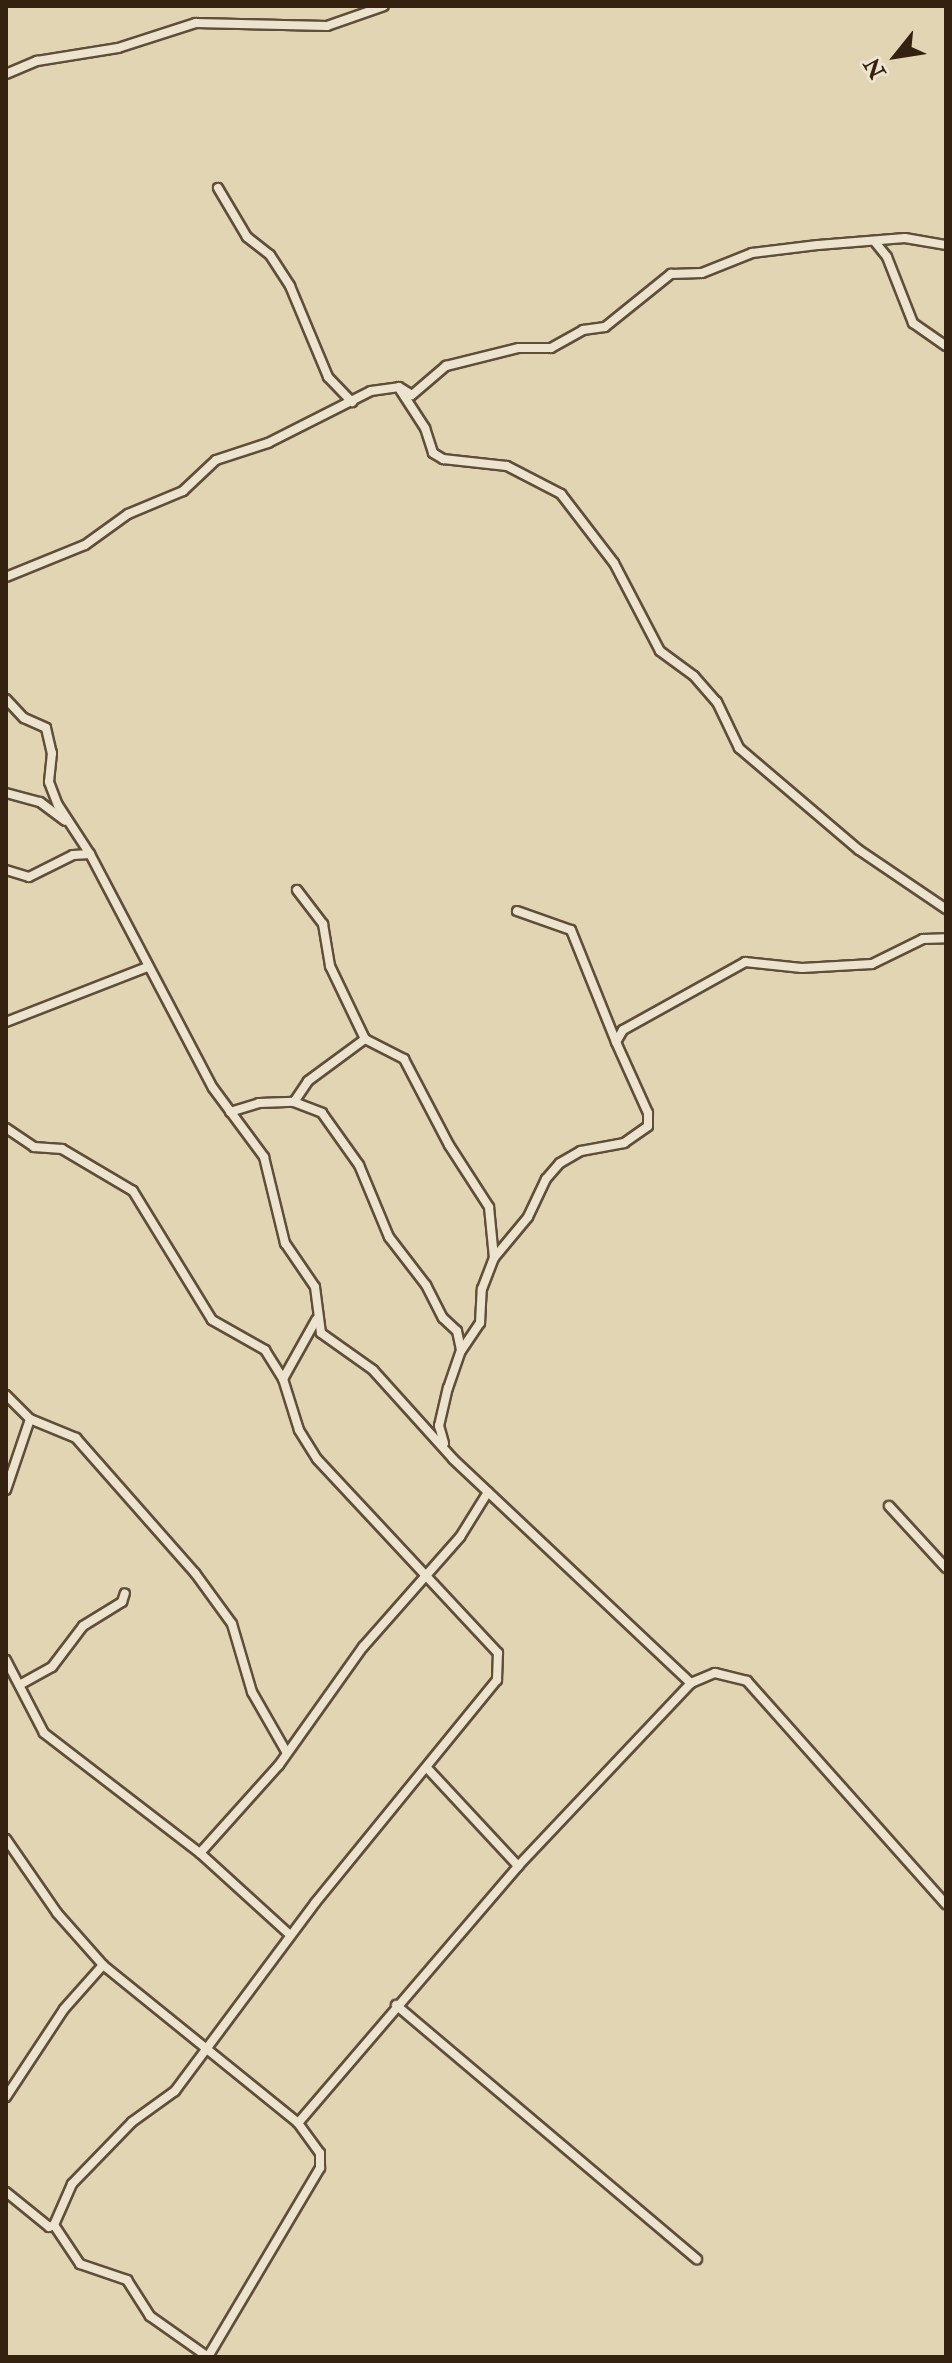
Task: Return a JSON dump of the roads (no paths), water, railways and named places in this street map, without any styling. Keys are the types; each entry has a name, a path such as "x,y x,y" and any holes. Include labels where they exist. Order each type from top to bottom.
{"street":[{"path":"6,74 37,61 118,48 196,23 327,26 384,6"},
{"path":"218,188 247,237 270,255 290,286 328,377 352,402"},
{"path":"6,577 85,545 128,514 183,491 216,460 268,443 371,391 399,387 412,395 446,366 519,348 551,348 583,330 605,327 671,274 702,273 752,253 905,238 946,245"},
{"path":"875,242 887,257 913,323 946,346"},
{"path":"399,387 425,428 433,453 443,459 507,466 561,494 614,563 660,651 694,676 717,702 739,748 859,850 946,909"},
{"path":"6,699 24,718 46,728 52,753 49,782 69,824 90,854 147,967 230,1112 264,1157 285,1243 315,1287 316,1320 330,1342 373,1370 488,1492 691,1683"},
{"path":"6,793 40,802 69,824"},
{"path":"6,870 29,877 73,855 90,854"},
{"path":"297,890 323,924 330,966 365,1039 404,1059 449,1145 489,1207 494,1258"},
{"path":"445,1447 439,1426 461,1351 480,1323 482,1289 494,1258 528,1217 546,1179 560,1163 581,1151 624,1143 648,1126 648,1113 571,930 517,911"},
{"path":"616,1042 644,1016 745,962 802,968 872,964 923,939 946,938"},
{"path":"6,1022 147,967"},
{"path":"294,1102 308,1081 365,1039"},
{"path":"230,1112 259,1103 294,1102 322,1113 359,1165 389,1237 426,1285 443,1318 457,1331 461,1351"},
{"path":"6,1128 34,1147 62,1149 133,1191 212,1320 265,1350 283,1379 299,1430 317,1459 498,1653 501,1667 497,1680 290,1935 175,2091 132,2122 72,2184 54,2225 49,2227 6,2192"},
{"path":"283,1379 316,1320"},
{"path":"6,1395 30,1419 76,1438 195,1573 232,1624 252,1692 287,1753"},
{"path":"6,1490 30,1419"},
{"path":"200,1853 287,1753 363,1647 460,1537 488,1492"},
{"path":"889,1506 946,1568"},
{"path":"23,1683 52,1667 83,1626 122,1602 125,1593"},
{"path":"6,1660 23,1683 44,1733 200,1853 290,1935"},
{"path":"298,2123 518,1866 691,1683 715,1673 747,1681 946,1904"},
{"path":"427,1768 518,1866"},
{"path":"6,1839 57,1913 103,1965 298,2123 320,2153 320,2168 208,2357 150,2316 127,2280 80,2264 54,2225"},
{"path":"6,2097 64,2009 103,1965"},
{"path":"396,2005 697,2259"}]}
